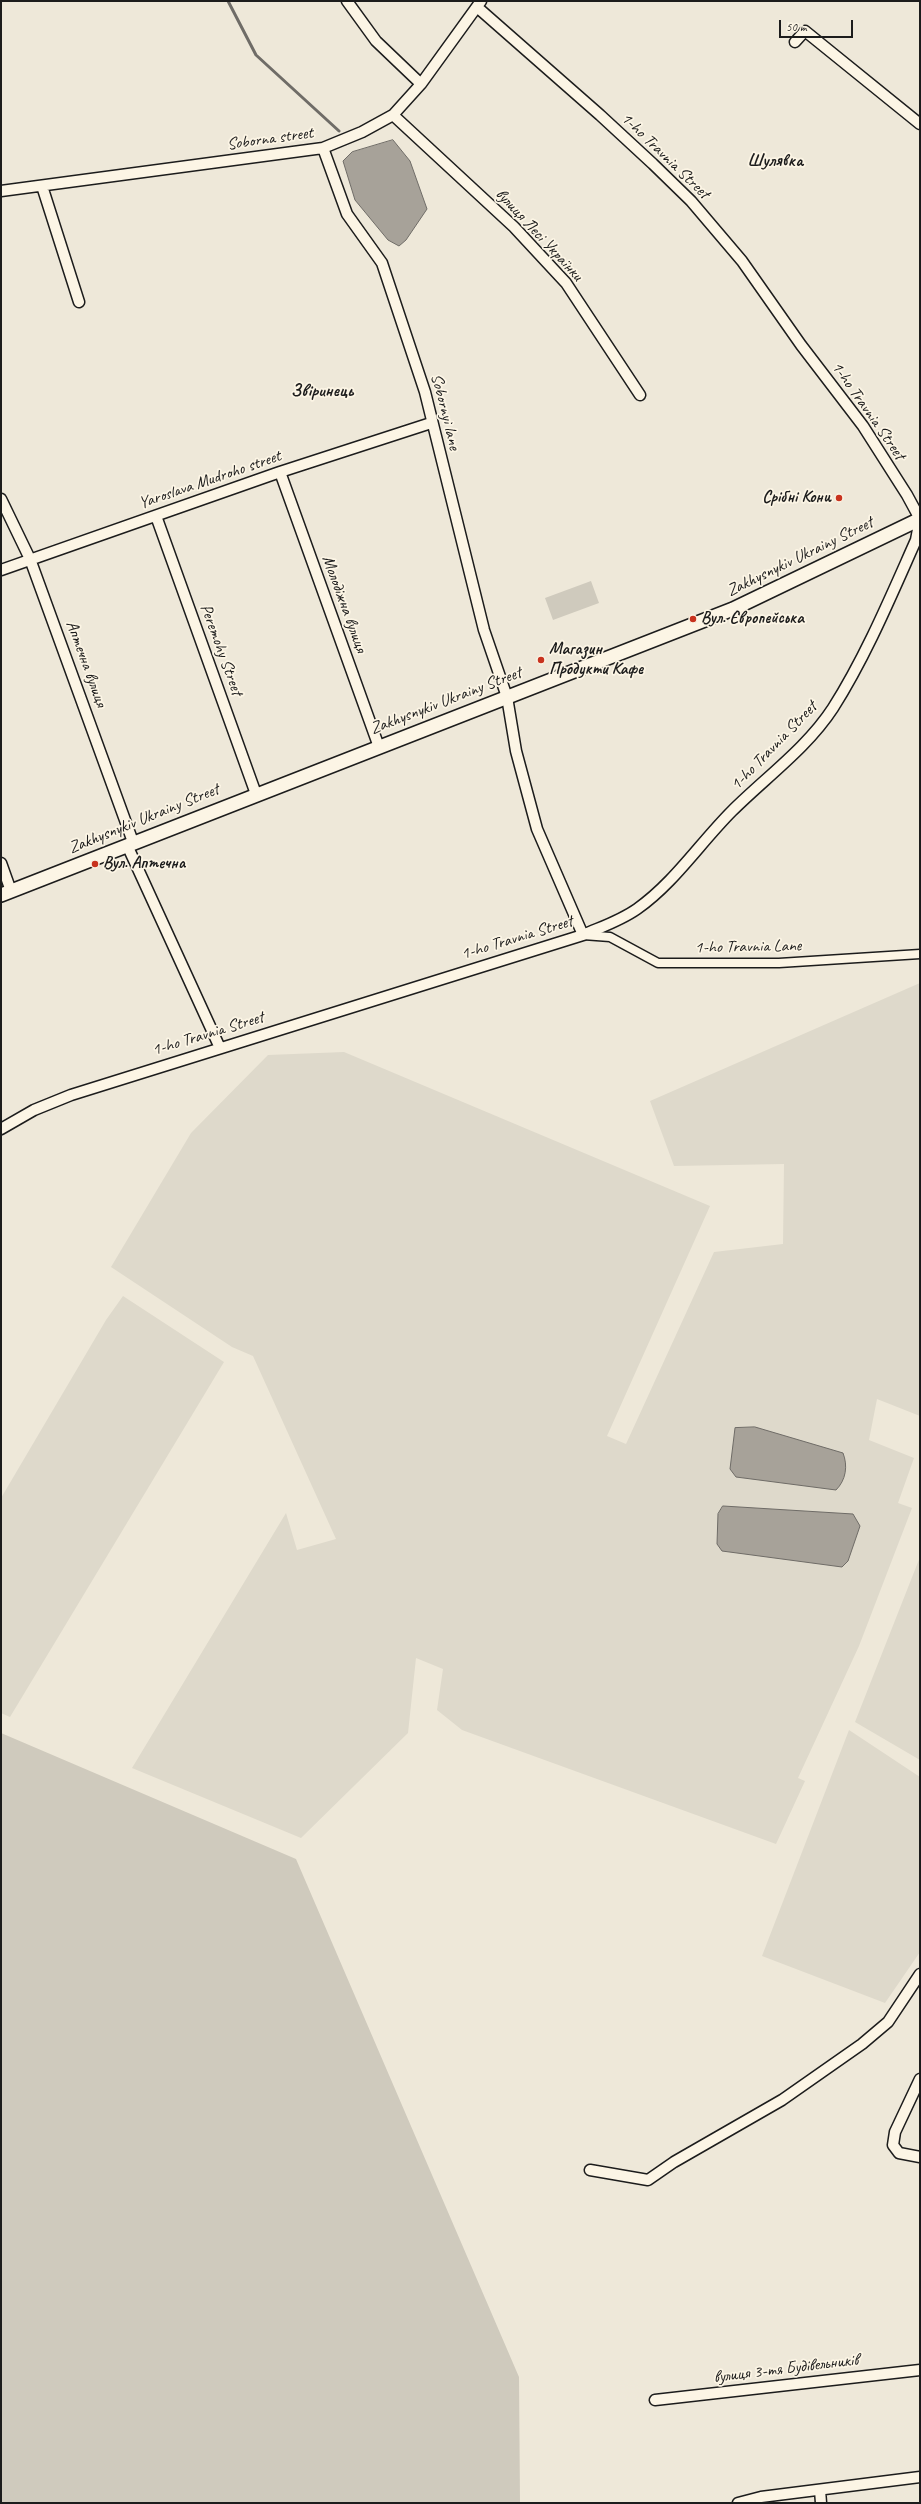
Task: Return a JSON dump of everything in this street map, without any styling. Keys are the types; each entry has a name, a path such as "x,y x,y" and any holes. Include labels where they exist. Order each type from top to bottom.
{"street":[{"path":"347,1 376,42 421,84"},
{"name":"Soborna street","path":"1,191 323,148 362,132 393,115 421,84 479,4"},
{"name":"1-ho Travnia Street","path":"1,1129 34,1110 71,1095 582,935 619,920 653,897 732,812 803,744 832,709 849,681 918,540 920,519 907,495 863,426 801,345 742,261 696,207 600,115 479,4"},
{"path":"795,42 805,31 920,124"},
{"name":"вулиця Лесі Українки","path":"393,115 514,227 566,283 640,395"},
{"name":"Sobornyi lane","path":"323,148 347,214 382,263 425,392 431,423 484,630 507,697 516,751 537,829 582,935"},
{"path":"42,186 79,302"},
{"name":"Yaroslava Mudroho street","path":"1,570 280,472 431,423"},
{"name":"Молодіжна вулиця","path":"280,472 379,747"},
{"name":"Аптечна вулиця","path":"1,499 30,559 130,844 220,1048"},
{"name":"Peremohy Street","path":"156,516 256,794"},
{"name":"Zakhysnykiv Ukrainy Street","path":"6,893 256,794 733,609 920,519"},
{"path":"1,863 6,893"},
{"name":"1-ho Travnia Lane","path":"582,935 610,937 658,963 779,963 920,954"},
{"path":"590,2170 648,2180 674,2162 782,2100 862,2044 888,2022 920,1974"},
{"path":"920,2079 895,2132 893,2145 899,2153 920,2157"},
{"name":"вулиця 3-тя Будівельників","path":"655,2400 920,2370"},
{"path":"738,2503 753,2498 920,2477"},
{"path":"820,2490 821,2503"}],"shaded area":[{"path":"393,140 410,161 427,209 406,240 399,246 388,240 355,200 343,161 352,152"},
{"path":"591,581 599,603 553,620 545,598"},
{"path":"920,983 920,1416 877,1399 869,1440 914,1458 898,1503 912,1508 859,1646 798,1778 805,1781 776,1844 462,1730 437,1710 443,1669 416,1658 408,1733 301,1838 132,1768 286,1513 297,1550 336,1539 253,1356 232,1347 111,1267 191,1133 268,1055 344,1052 710,1206 607,1436 626,1444 714,1252 783,1244 784,1164 674,1166 650,1101"},
{"path":"123,1296 224,1362 10,1717 1,1713 1,1498 106,1320"},
{"path":"755,1427 843,1453 846,1468 842,1482 836,1490 736,1477 730,1469 735,1428"},
{"path":"723,1506 853,1514 860,1526 848,1561 842,1567 722,1551 717,1544 718,1514"},
{"path":"920,1557 920,1760 855,1722"},
{"path":"849,1730 920,1777 920,1952 885,2003 762,1956"},
{"path":"1,1733 296,1859 519,2377 520,2503 1,2503"}],"waterway":[{"path":"228,1 256,55 339,131"}],"place":[{"name":"Срібні Кони","path":"839,498"},
{"name":"Вул. Європейська","path":"693,619"},
{"name":"Магазин Продукти Кафе","path":"541,660"},
{"name":"Вул. Аптечна","path":"95,864"}],"district":[{"name":"Шулявка","path":"775,161"},
{"name":"Звіринець","path":"322,391"}]}
